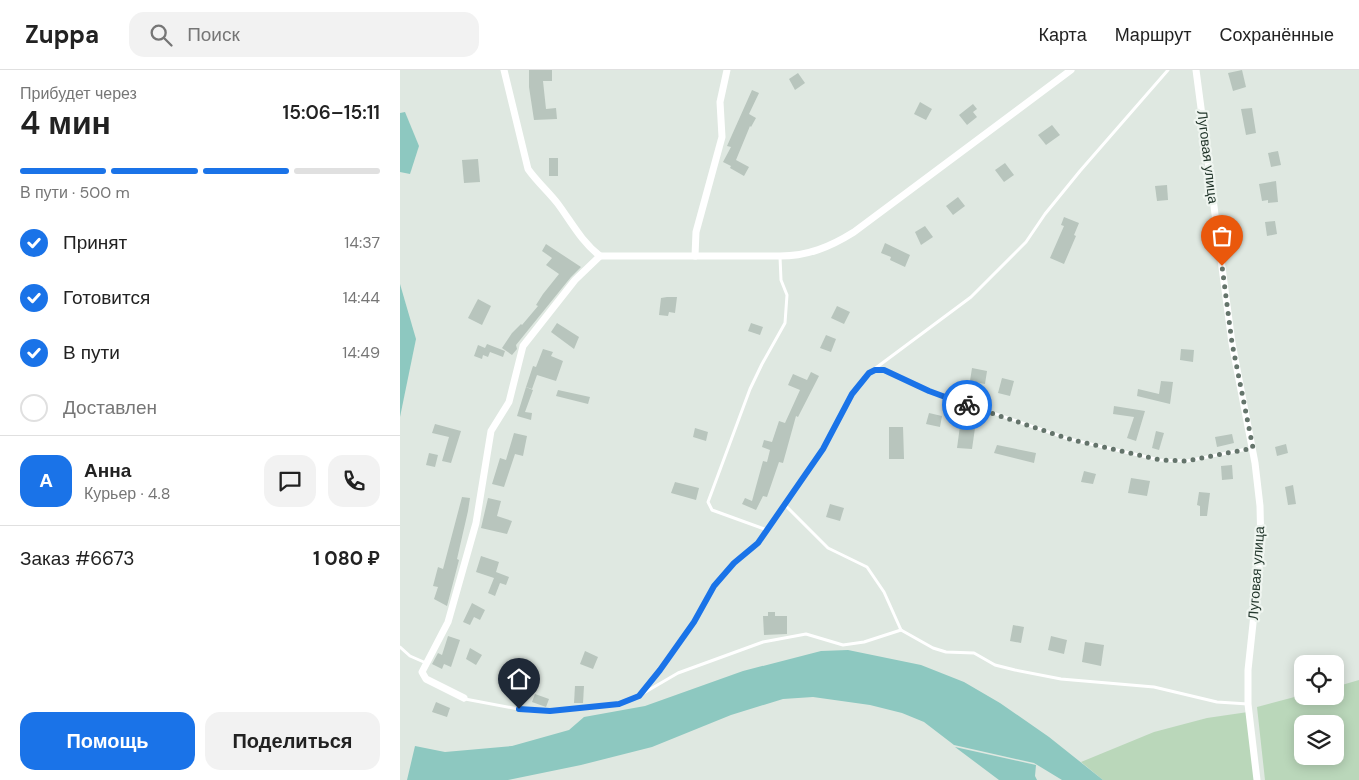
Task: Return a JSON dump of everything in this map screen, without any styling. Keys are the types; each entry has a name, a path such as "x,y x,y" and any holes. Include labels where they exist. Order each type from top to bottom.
{"street":[{"path":"504,70 528,169 580,237 600,256 780,256 804,255 817,251 848,236 1071,70"},
{"path":"695,256 696,232 722,138 720,102 727,70"},
{"name":"Луговая улица","path":"1196,70 1232,343 1253,448 1260,506 1261,549 1248,670 1248,704 1257,780"},
{"path":"464,698 426,680 422,672 448,622 457,594 476,523 491,431 509,402 523,346 575,280 600,256"}],"lane":[{"path":"639,696 694,622 714,586 734,563 758,543 823,449 852,394 869,373 970,297 1026,242 1063,193 1168,70"},
{"path":"767,530 712,510 708,502 750,390 786,323 788,295 781,280 780,256"},
{"path":"875,370 884,370 929,391 1069,439 1160,460 1187,461 1253,448"},
{"path":"784,504 828,548 867,567 884,592 901,630 933,648 946,652 974,653 994,665 1061,679 1154,687 1217,702 1248,704"},
{"path":"464,698 529,711 619,704 639,696 678,673 763,642 806,634 843,645 864,642 901,630"},
{"path":"400,647 410,656 426,664"}],"green space":[{"path":"1359,680 1359,780 1265,780 1257,707 1294,697 1294,705 1344,705 1344,684"},
{"path":"1248,712 1255,780 1103,780 1081,762 1154,732 1207,718"}],"water":[{"path":"405,112 419,146 410,174 400,172 400,113"},
{"path":"400,284 416,339 400,417"},
{"path":"848,650 921,665 964,682 1000,703 1049,737 1103,780 1062,780 1034,763 954,745 924,722 902,713 870,705 813,697 783,699 731,715 652,747 581,765 508,780 407,780 415,746 445,752 512,746 569,730 584,717 645,706 743,671 821,651"},
{"path":"955,747 1036,765 1035,776 1037,780 999,780"}],"building":[{"path":"529,70 552,70 552,81 543,81 546,109 556,108 557,119 534,120 529,87"},
{"path":"1242,70 1246,87 1233,91 1228,73"},
{"path":"798,73 805,83 795,90 789,79"},
{"path":"752,90 759,93 749,114 756,118 750,126 736,160 749,167 744,176 723,162 731,147 727,146"},
{"path":"920,102 932,109 926,120 914,114"},
{"path":"973,104 977,109 973,112 977,117 967,125 959,115"},
{"path":"1252,108 1256,133 1246,135 1241,109"},
{"path":"1052,125 1060,135 1046,145 1038,135"},
{"path":"1278,151 1281,165 1271,167 1268,153"},
{"path":"549,158 558,158 558,176 549,176"},
{"path":"478,159 480,182 464,183 462,160"},
{"path":"1005,163 1014,175 1004,182 995,170"},
{"path":"1276,181 1278,202 1268,203 1268,200 1262,201 1259,184"},
{"path":"1167,185 1168,200 1157,201 1155,186"},
{"path":"958,197 965,206 953,215 946,206"},
{"path":"1064,217 1079,223 1074,235 1076,236 1064,264 1050,258 1064,226 1061,225"},
{"path":"1275,221 1277,234 1267,236 1265,222"},
{"path":"925,226 933,237 921,245 915,232"},
{"path":"885,243 910,255 905,267 890,260 891,257 881,253"},
{"path":"546,244 581,267 516,345 517,349 512,355 502,348 512,333 522,325 538,306 536,305 543,294 559,274 546,265 552,258 542,251"},
{"path":"677,297 675,313 669,312 668,316 659,315 661,298"},
{"path":"478,299 491,306 482,325 468,318"},
{"path":"837,306 850,312 844,324 831,318"},
{"path":"557,323 579,337 574,349 551,332"},
{"path":"751,323 763,327 760,335 748,331"},
{"path":"826,335 836,339 831,352 820,348"},
{"path":"487,344 505,351 503,357 490,352 488,357 483,355 482,359 474,356 478,345 485,348"},
{"path":"543,349 553,352 551,356 563,361 556,381 537,375 532,389 526,387 533,366 536,367"},
{"path":"1181,349 1194,350 1193,362 1180,360"},
{"path":"972,368 987,371 985,384 970,381"},
{"path":"811,372 819,376 798,417 796,416 783,463 779,462 767,497 763,496 756,510 742,504 745,498 752,501 763,461 767,462 770,450 762,447 764,440 772,442 779,421 785,423 800,390 788,385 793,374 807,380"},
{"path":"1002,378 1014,381 1010,396 998,393"},
{"path":"1161,381 1173,382 1170,404 1137,396 1138,389 1159,394"},
{"path":"526,387 533,390 525,412 532,413 531,420 517,416"},
{"path":"558,390 590,397 588,404 556,396"},
{"path":"1114,406 1145,411 1136,441 1127,438 1134,417 1113,414"},
{"path":"929,413 942,416 940,427 926,424"},
{"path":"435,424 461,431 451,463 442,461 449,437 432,433"},
{"path":"960,426 975,428 972,449 957,448"},
{"path":"889,427 903,427 904,459 889,459"},
{"path":"695,428 708,432 706,441 693,437"},
{"path":"1156,431 1164,433 1159,450 1152,448"},
{"path":"514,433 527,436 523,456 515,454 504,487 492,484 500,458 506,460"},
{"path":"1232,434 1234,443 1217,447 1215,437"},
{"path":"1286,444 1288,453 1277,456 1275,447"},
{"path":"997,445 1036,453 1034,463 994,453"},
{"path":"429,453 438,455 435,467 426,465"},
{"path":"1232,465 1233,479 1222,480 1221,466"},
{"path":"1084,471 1096,474 1093,484 1081,482"},
{"path":"1131,478 1150,481 1147,496 1128,493"},
{"path":"675,482 699,488 696,500 671,493"},
{"path":"1293,485 1296,504 1288,505 1285,487"},
{"path":"1199,492 1210,493 1207,516 1200,516 1200,506 1197,505"},
{"path":"462,497 470,498 457,559 459,560 447,606 434,599 438,587 433,586 438,567 443,569"},
{"path":"488,498 501,501 497,516 512,521 507,534 481,528"},
{"path":"830,504 844,508 840,521 826,517"},
{"path":"481,556 499,562 496,572 509,577 506,585 500,583 495,596 488,593 494,578 476,572"},
{"path":"472,603 485,610 480,620 474,617 470,625 463,622"},
{"path":"768,612 775,612 775,616 787,616 787,634 764,635 763,616 768,616"},
{"path":"1013,625 1024,627 1021,643 1010,641"},
{"path":"448,636 460,640 451,667 444,664 442,669 432,664 438,653 442,655"},
{"path":"1051,636 1067,640 1064,654 1048,650"},
{"path":"1085,642 1104,645 1101,666 1082,662"},
{"path":"470,648 482,655 476,665 466,659"},
{"path":"585,651 598,657 593,669 580,664"},
{"path":"524,669 536,675 531,686 519,681"},
{"path":"575,686 584,686 583,703 574,703"},
{"path":"535,694 549,699 546,707 532,702"},
{"path":"436,702 450,708 447,717 432,712"}],"way so far":[{"path":"967,405 1069,439 1160,460 1187,461 1253,448 1232,343 1222,266"}],"route":[{"path":"519,709 550,711 619,704 639,696 694,622 714,586 734,563 758,543 823,449 852,394 869,373 875,370 884,370 929,391 967,405"}]}
